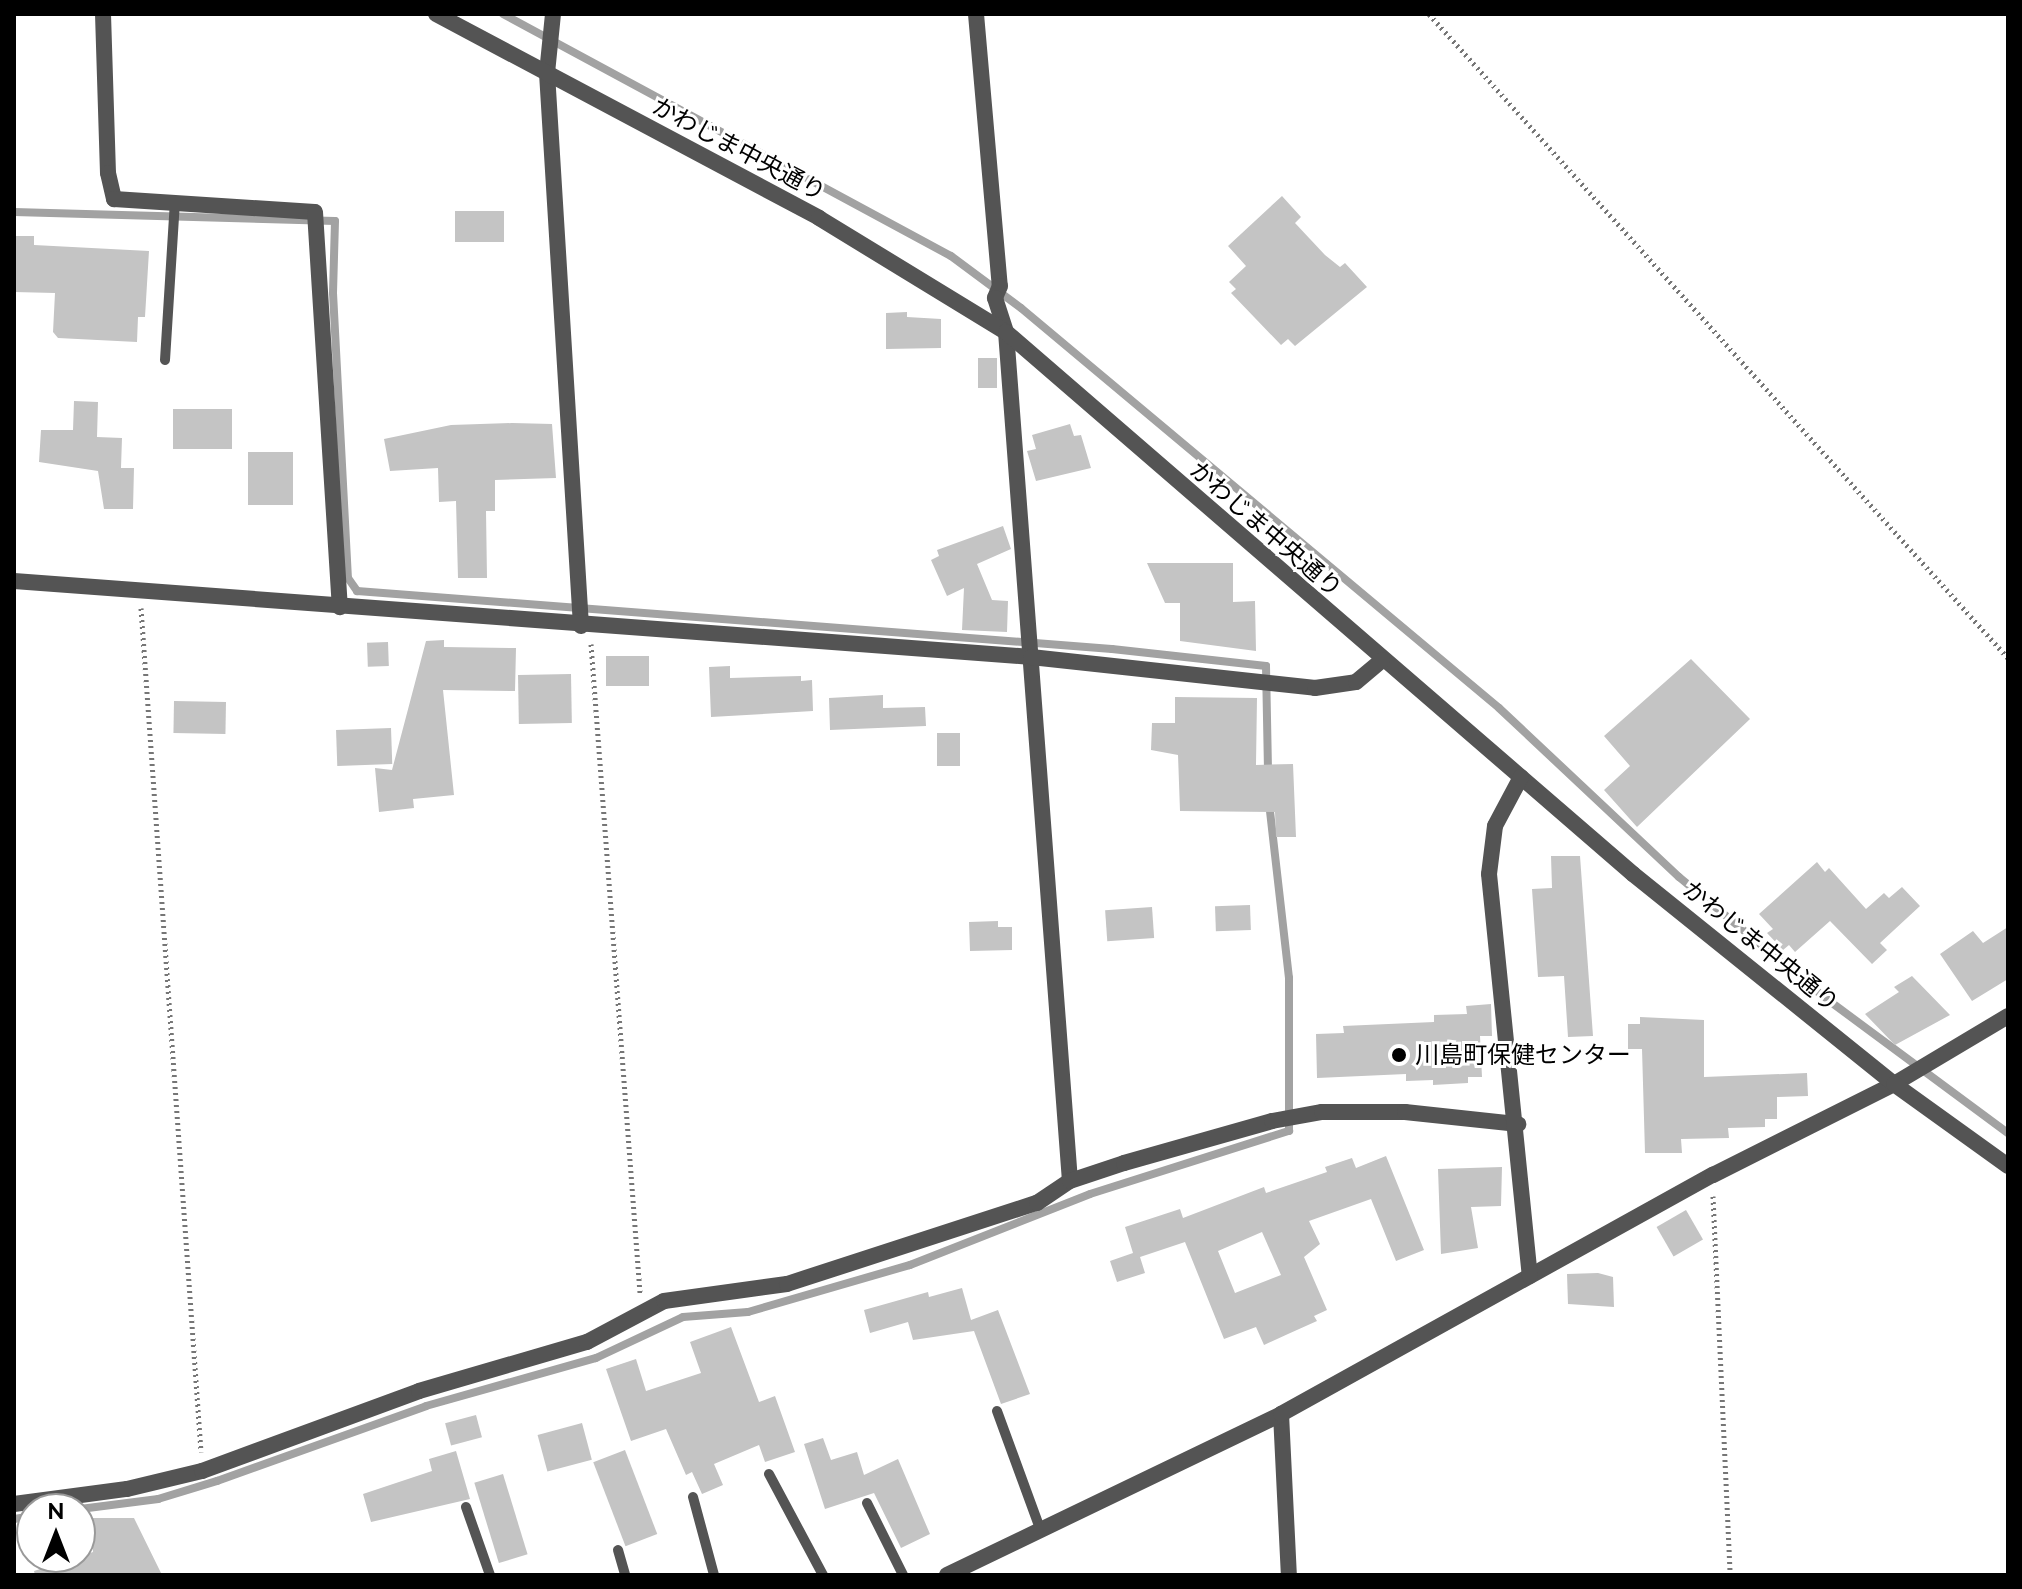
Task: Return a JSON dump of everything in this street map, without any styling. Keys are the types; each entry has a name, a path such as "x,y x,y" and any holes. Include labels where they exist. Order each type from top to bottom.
{"street":[{"path":"103,14 108,173 114,199 315,212 340,607"},
{"name":"かわじま中央通り","path":"436,14 819,218 1006,332 1521,777 1894,1084 2008,1166"},
{"path":"553,14 547,73 585,626"},
{"path":"976,14 998,292 1006,332 1070,1181"},
{"path":"14,581 1031,657 1315,688 1356,682 1382,660"},
{"path":"1521,777 1495,826 1489,874 1518,1124 1530,1276"},
{"path":"947,1575 1281,1414 1713,1175 1894,1084 2008,1016"},
{"path":"14,1504 127,1489 202,1471 419,1391 587,1342 664,1301 787,1284 1037,1203 1070,1181 1272,1121 1322,1112 1405,1112 1518,1124"},
{"path":"1281,1414 1289,1575"}],"lane":[{"path":"165,360 175,203"},
{"path":"997,1411 1041,1531"},
{"path":"769,1474 823,1575"},
{"path":"693,1497 714,1575"},
{"path":"867,1503 903,1575"},
{"path":"466,1507 490,1575"},
{"path":"618,1550 625,1575"}],"path":[{"path":"1429,14 2008,658"},
{"path":"140,591 202,1471"},
{"path":"585,626 642,1314"},
{"path":"1713,1175 1730,1575"}],"building":[{"path":"1282,196 1301,217 1295,223 1325,255 1340,267 1345,263 1367,287 1295,346 1288,339 1281,345 1231,293 1236,289 1229,282 1246,266 1228,246"},
{"path":"455,211 504,211 504,242 455,242"},
{"path":"14,236 34,236 34,245 149,251 145,317 138,317 137,342 58,338 53,332 55,293 14,292"},
{"path":"907,312 907,317 941,319 941,348 886,349 886,313"},
{"path":"978,358 997,358 997,388 978,388"},
{"path":"74,401 98,402 97,437 122,438 121,468 134,468 133,509 104,509 98,471 39,462 41,430 73,430"},
{"path":"173,409 232,409 232,449 173,449"},
{"path":"552,424 556,478 495,480 495,511 486,511 487,578 458,578 456,501 439,502 438,468 390,471 384,439 451,425"},
{"path":"1070,424 1074,436 1081,435 1091,468 1036,481 1027,451 1036,449 1032,435"},
{"path":"248,452 293,452 293,505 248,505"},
{"path":"1003,526 1011,549 977,564 992,600 1008,601 1007,632 962,630 964,588 947,596 931,560 939,556 937,550"},
{"path":"1147,563 1233,563 1233,602 1255,601 1256,651 1180,641 1180,603 1165,603"},
{"path":"444,640 444,647 516,648 515,691 443,690 454,795 413,799 414,808 379,812 375,768 392,770 426,641"},
{"path":"388,642 389,666 368,667 367,643"},
{"path":"606,656 649,656 649,686 606,686"},
{"path":"1691,659 1750,719 1637,827 1604,790 1630,766 1604,736"},
{"path":"730,666 730,678 801,676 801,681 812,680 813,711 711,717 709,667"},
{"path":"571,674 572,723 519,724 518,675"},
{"path":"883,695 883,708 925,707 926,726 830,730 829,698"},
{"path":"1175,697 1257,698 1256,765 1293,764 1296,837 1276,837 1275,812 1180,811 1178,755 1151,750 1152,723 1175,723"},
{"path":"174,701 226,702 225,734 173,733"},
{"path":"391,728 392,764 337,766 336,730"},
{"path":"937,733 960,733 960,766 937,766"},
{"path":"1551,856 1580,856 1593,1036 1568,1037 1564,976 1538,977 1532,889 1552,888"},
{"path":"1817,862 1825,872 1829,868 1866,909 1884,893 1889,898 1902,887 1920,906 1880,943 1887,950 1872,964 1830,921 1795,952 1789,945 1783,950 1767,933 1773,929 1759,914"},
{"path":"1250,905 1251,930 1216,931 1215,906"},
{"path":"1152,907 1154,938 1107,941 1105,910"},
{"path":"998,921 998,927 1012,927 1012,950 970,951 969,922"},
{"path":"2008,927 2008,979 1972,1001 1940,954 1973,931 1983,943"},
{"path":"1912,976 1950,1015 1895,1045 1865,1014 1899,992 1894,987"},
{"name":"川島町保健センター","path":"1491,1004 1492,1036 1480,1036 1482,1077 1468,1077 1468,1083 1433,1085 1433,1080 1406,1081 1406,1074 1317,1078 1316,1034 1344,1033 1343,1026 1434,1022 1434,1015 1467,1014 1466,1006"},
{"path":"1640,1017 1704,1020 1704,1077 1807,1073 1808,1096 1777,1097 1777,1119 1765,1119 1765,1127 1728,1128 1729,1138 1681,1139 1682,1153 1645,1153 1642,1049 1628,1049 1628,1024 1640,1024"},
{"path":"1386,1156 1424,1250 1396,1261 1371,1199 1309,1221 1320,1244 1304,1257 1327,1310 1314,1316 1317,1321 1264,1345 1256,1327 1224,1339 1185,1242 1140,1257 1145,1273 1117,1282 1110,1261 1133,1253 1125,1227 1180,1209 1183,1218 1264,1187 1266,1193 1327,1172 1325,1167 1352,1158 1356,1168","holes":["1262,1232 1281,1275 1235,1293 1218,1251"]},
{"path":"1502,1167 1501,1206 1471,1207 1478,1248 1441,1254 1438,1169"},
{"path":"1686,1210 1703,1239 1674,1256 1657,1227"},
{"path":"1598,1273 1613,1277 1614,1307 1568,1304 1567,1274"},
{"path":"962,1288 971,1320 998,1310 1030,1394 1001,1404 974,1331 913,1340 908,1322 870,1333 864,1310 928,1292 929,1297"},
{"path":"731,1327 759,1402 775,1396 795,1452 765,1462 759,1445 714,1464 723,1485 702,1494 692,1472 686,1475 666,1429 631,1441 606,1369 636,1359 646,1391 701,1373 690,1342"},
{"path":"476,1415 482,1437 451,1445 445,1423"},
{"path":"582,1423 592,1460 547,1472 538,1435"},
{"path":"823,1438 831,1460 857,1452 864,1475 898,1459 930,1534 901,1548 874,1493 825,1509 804,1444"},
{"path":"625,1450 657,1534 626,1546 593,1462"},
{"path":"456,1451 470,1499 371,1522 363,1494 432,1471 429,1459"},
{"path":"503,1474 528,1554 499,1563 474,1483"},
{"path":"96,1518 134,1518 162,1575 35,1575 96,1573"}],"waterway":[{"path":"503,14 951,256 1021,308 1499,708 1679,877 1824,997 2008,1133"},
{"path":"14,212 335,221 333,293 348,578 357,591 1112,649 1266,666 1268,772"},
{"path":"96,1507 158,1499 217,1481 426,1406 596,1358 683,1317 748,1312 910,1265 1090,1194 1289,1131 1289,978 1269,802"}],"place":[{"name":"川島町保健センター","path":"1399,1055"}]}
